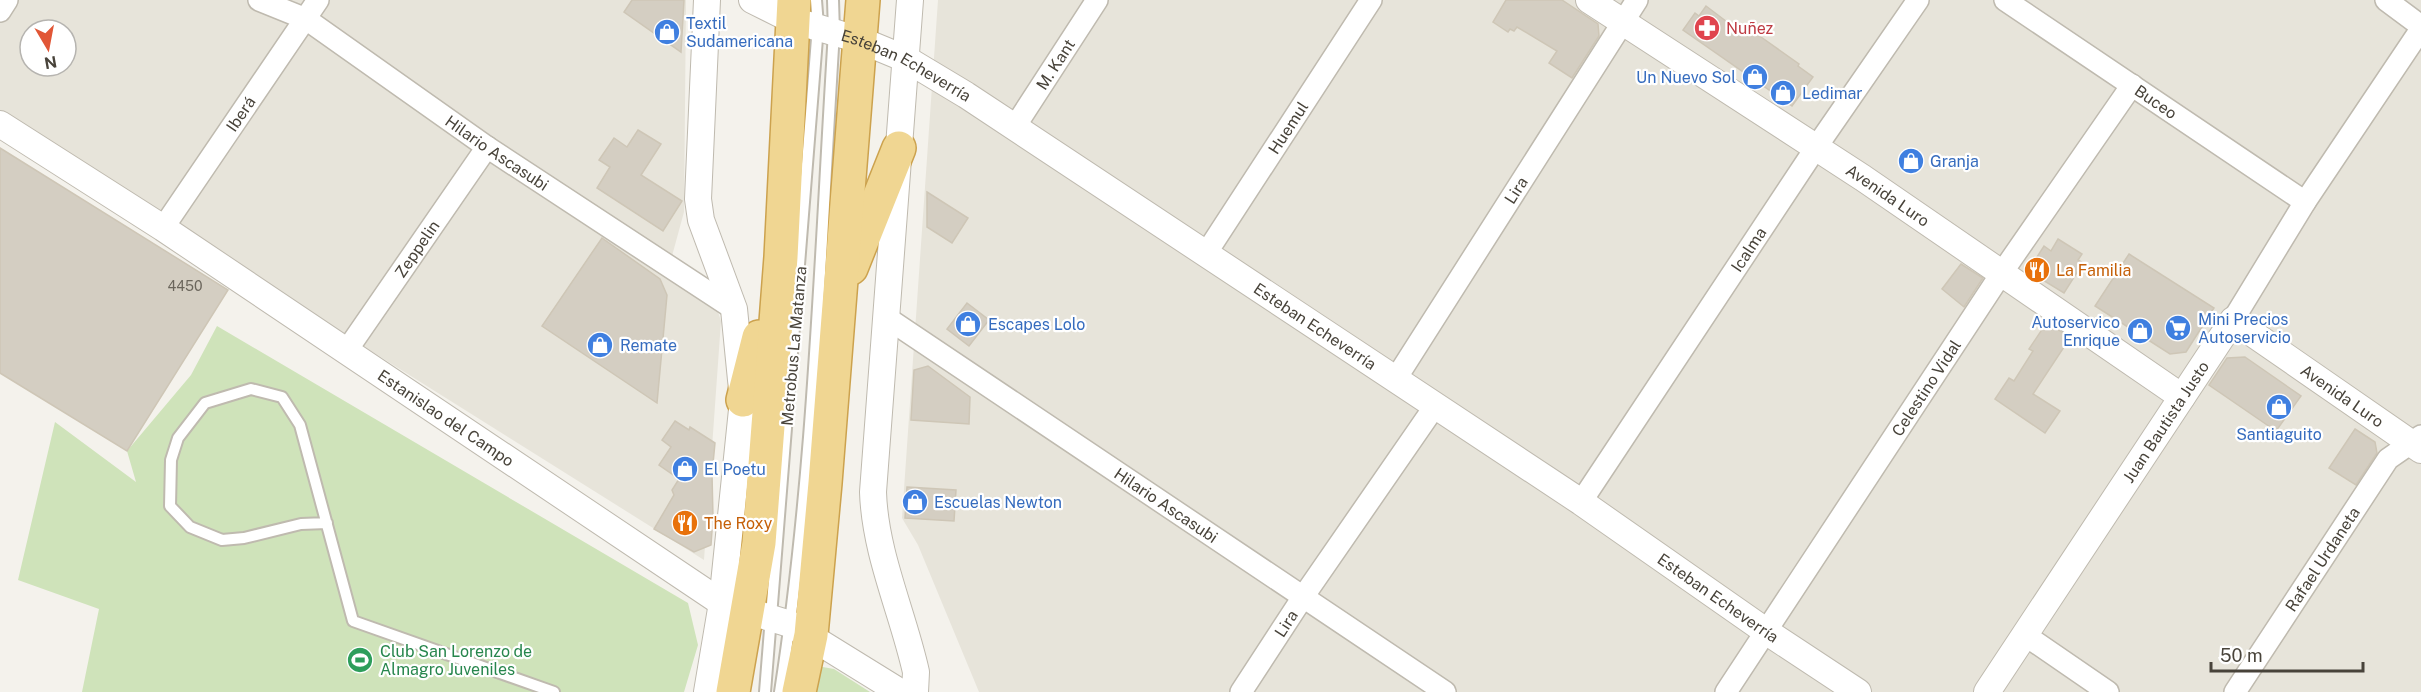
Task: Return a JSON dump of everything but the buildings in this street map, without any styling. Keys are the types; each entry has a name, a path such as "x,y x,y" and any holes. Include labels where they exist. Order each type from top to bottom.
{"highway":[{"path":"819,20 862,0"},
{"path":"800,692 769,618 759,543 781,257 819,20"},
{"path":"733,692 769,618 817,560 840,297 819,20"},
{"path":"840,297 899,148"},
{"path":"742,400 781,257"}],"street":[{"path":"0,11 7,0"},
{"name":"Hilario Ascasubi","path":"259,0 306,19 487,147 734,309"},
{"name":"Iberá","path":"164,228 318,0"},
{"path":"707,0 698,199 701,220 734,309 742,400 769,618 707,692"},
{"name":"Esteban Echeverría","path":"752,0 819,20 906,60 966,95 1581,502 1767,632 1858,692"},
{"path":"910,0 873,492 874,514 914,662 915,692"},
{"name":"M. Kant","path":"1014,128 1097,0"},
{"name":"Huemul","path":"1205,255 1371,0"},
{"name":"Avenida Luro","path":"1589,0 1815,149 1863,178 2182,397"},
{"name":"Lira","path":"1395,380 1637,0"},
{"name":"Icalma","path":"1581,502 1815,149 1917,0"},
{"name":"Buceo","path":"2005,0 2306,202"},
{"path":"2386,0 2421,27"},
{"name":"Juan Bautista Justo","path":"1987,692 2233,320 2306,202 2421,27"},
{"name":"Celestino Vidal","path":"1726,692 2001,274 2132,85"},
{"name":"Estanislao del Campo","path":"0,124 164,228 347,350 769,618 900,692"},
{"name":"Zeppelin","path":"347,350 487,147"},
{"name":"Hilario Ascasubi","path":"887,318 1445,692"},
{"name":"Avenida Luro","path":"2233,320 2417,443"},
{"name":"Lira","path":"1241,692 1303,597 1435,406"},
{"name":"Rafael Urdaneta","path":"2235,692 2388,459 2417,443"},
{"path":"2025,635 2108,692"}],"lane":[{"name":"Metrobus La Matanza","path":"765,692 769,618 819,20 832,0"},
{"name":"Metrobus La Matanza","path":"780,692 769,618 805,490 819,20"},
{"path":"327,522 301,524 244,538 222,540 190,527 170,506 171,460 178,438 205,403 250,389 282,397 300,425 327,522 354,621 554,692"}],"shaded area":[{"path":"0,0 686,0 684,212 666,278 718,312 721,321 704,560 0,118"},
{"path":"938,0 2421,0 2421,692 979,692 918,545 902,518"}],"green space":[{"path":"217,326 688,603 698,645 684,692 82,692 99,609 18,580 55,422 136,482 127,451 191,375"},
{"path":"817,666 834,669 870,692 812,692"}],"place":[{"name":"Nuñez","path":"1707,28"},
{"name":"Textil Sudamericana","path":"667,32"},
{"name":"Un Nuevo Sol","path":"1755,77"},
{"name":"Ledimar","path":"1783,93"},
{"name":"Granja","path":"1911,161"},
{"name":"La Familia","path":"2037,270"},
{"name":"Escapes Lolo","path":"968,324"},
{"name":"Mini Precios Autoservicio","path":"2178,328"},
{"name":"Autoservico Enrique","path":"2140,331"},
{"name":"Remate","path":"600,345"},
{"name":"Santiaguito","path":"2279,407"},
{"name":"El Poetu","path":"685,469"},
{"name":"Escuelas Newton","path":"915,502"},
{"name":"The Roxy","path":"685,523"},
{"name":"Club San Lorenzo de Almagro Juveniles","path":"360,660"}]}
